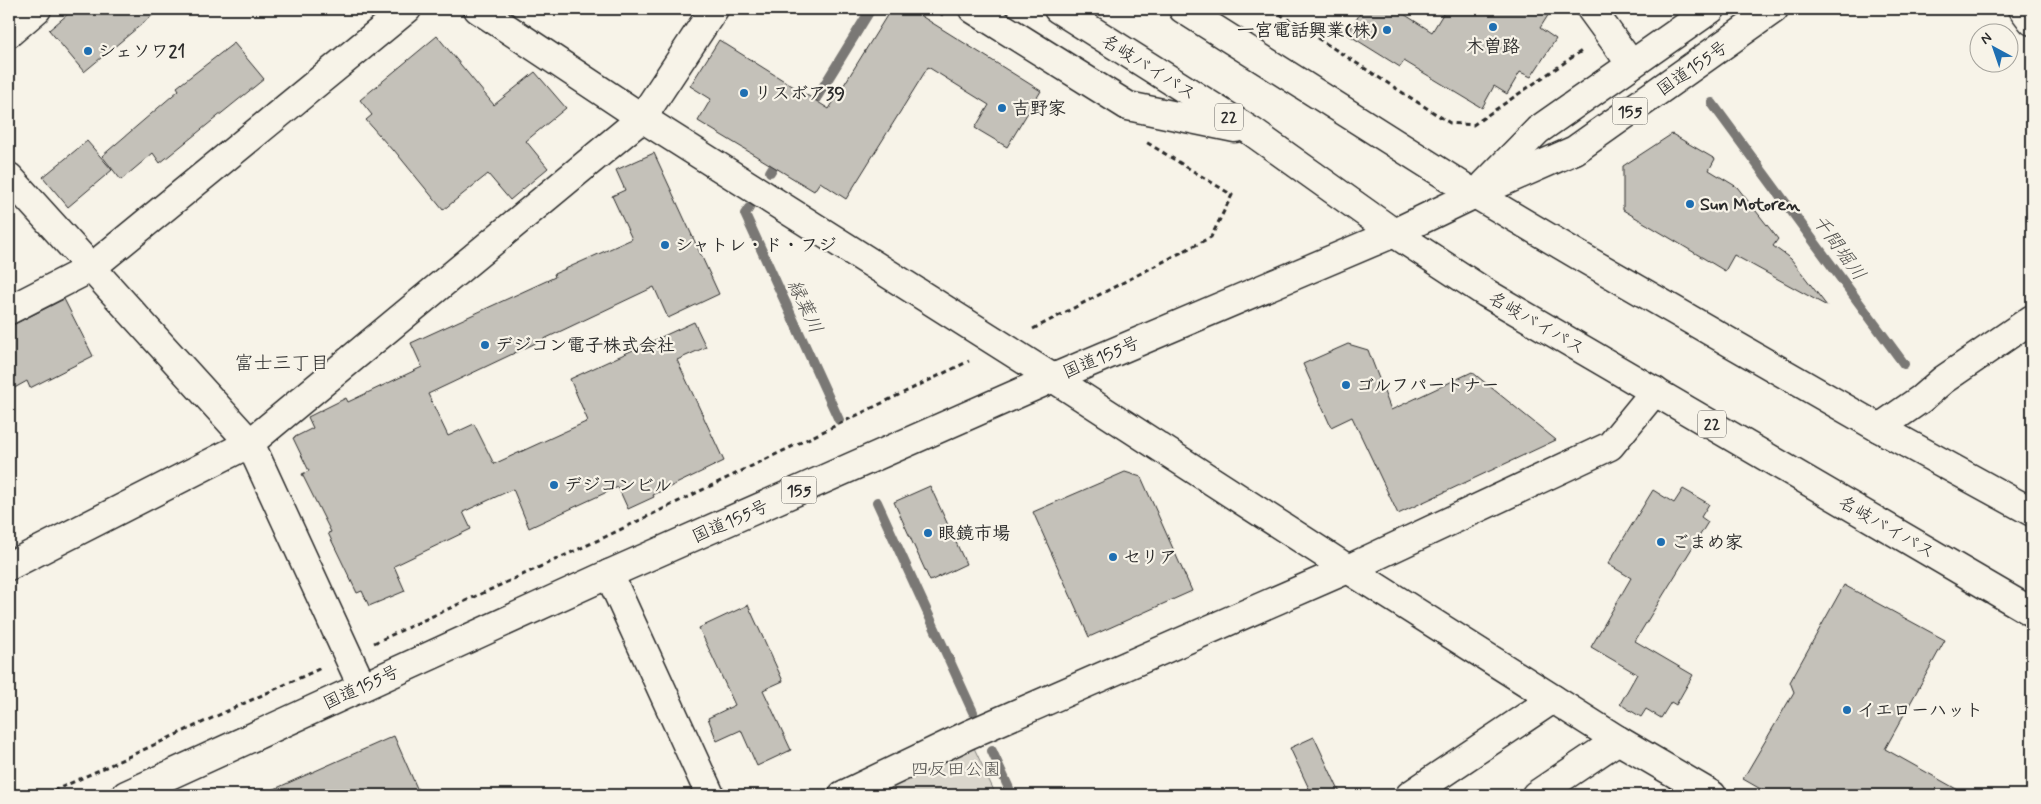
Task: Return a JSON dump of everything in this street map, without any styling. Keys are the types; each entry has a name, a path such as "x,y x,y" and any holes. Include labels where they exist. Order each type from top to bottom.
{"main road":[{"path":"9,33 37,9"},
{"path":"9,310 91,268 407,9"},
{"path":"478,9 642,118 1053,378 1348,569 1618,740 1712,795"},
{"path":"9,566 250,443 642,118 714,9"},
{"name":"名岐バイパス","path":"1058,9 1251,131 1394,233 1486,293 2032,612"},
{"path":"1183,9 1475,194 1879,428 2030,512"},
{"path":"1591,9 1630,64"},
{"name":"国道155号","path":"1475,194 1538,130 1711,9"},
{"name":"国道155号","path":"126,795 609,574 1053,378 1394,233 1475,194 1575,150 1774,9"},
{"path":"2023,9 2032,21"},
{"name":"22","path":"962,14 1128,106 1251,131"},
{"path":"9,177 250,443 362,686"},
{"path":"1879,428 1921,399 1943,380 2032,319"},
{"path":"844,795 968,735 1348,569 1610,446 1655,391"},
{"path":"609,574 710,795"},
{"path":"1410,795 1553,699"},
{"path":"1536,795 1618,740"}],"path":[{"path":"933,9 962,14"},
{"path":"1272,9 1450,123 1473,125 1609,33"},
{"path":"45,795 605,536 1002,346 1210,237 1232,195 1141,139"}],"green space":[{"name":"四反田公園","path":"968,735 996,795 842,795"}],"building":[{"name":"シェソワ21","path":"74,9 160,9 84,72 49,30"},
{"path":"891,9 910,9 1041,91 1007,147 975,128 989,105 928,67 846,199 820,182 814,191 698,121 711,99 690,86 719,40 829,109"},
{"path":"1363,9 1396,9 1432,32 1446,9 1552,9 1540,28 1556,39 1531,77 1520,72 1507,94 1494,86 1482,108 1404,61 1400,67 1347,34"},
{"path":"437,36 494,105 535,72 566,108 526,141 548,168 510,200 488,174 443,210 394,150 366,120 372,115 360,100"},
{"path":"234,43 264,79 160,163 153,153 121,180 102,156 179,90 177,87"},
{"path":"1672,134 1715,159 1709,170 1737,187 1778,239 1773,246 1791,259 1827,306 1734,255 1725,271 1623,210 1623,166"},
{"path":"87,141 112,170 68,207 43,177"},
{"path":"654,153 719,294 668,318 654,287 428,394 448,436 474,424 494,464 588,421 570,379 694,322 706,347 677,360 724,461 628,509 618,487 529,528 513,489 463,512 471,529 394,566 405,591 369,606 362,591 357,593 328,533 331,532 302,474 309,471 293,438 313,428 308,417 346,398 348,402 422,367 411,343 555,277 554,274 632,239 612,196 625,190 616,170"},
{"path":"64,299 93,356 30,388 27,381 9,391 9,327"},
{"path":"1348,344 1368,350 1391,410 1472,372 1556,440 1398,514 1352,417 1331,427 1303,364"},
{"path":"1125,472 1141,477 1192,591 1089,637 1033,512"},
{"path":"930,486 966,564 930,581 894,502"},
{"path":"1683,489 1709,504 1701,517 1708,522 1635,641 1693,675 1676,705 1671,702 1661,718 1646,709 1641,717 1620,704 1637,674 1591,647 1631,578 1608,564 1653,490 1674,503"},
{"path":"1844,585 1945,640 1885,749 1967,795 1771,795 1743,779 1794,692 1790,682"},
{"path":"748,605 783,681 763,690 791,750 757,766 741,730 717,741 708,718 735,705 699,628"},
{"path":"394,736 420,795 261,795"},
{"path":"1314,737 1341,795 1312,795 1290,748"}],"waterway":[{"name":"縁葉川","path":"809,110 871,9"},
{"name":"千間堀川","path":"1712,103 1904,364"},
{"name":"縁葉川","path":"770,172 780,156"},
{"name":"縁葉川","path":"749,208 745,214 839,420"},
{"name":"縁葉川","path":"877,502 973,712"},
{"name":"縁葉川","path":"992,751 1012,795"}],"place":[{"name":"木曽路","path":"1493,27"},
{"name":"一宮電話興業(株)","path":"1387,30"},
{"name":"シェソワ21","path":"88,51"},
{"name":"リスボア39","path":"744,93"},
{"name":"吉野家","path":"1002,108"},
{"name":"Sun Motoren","path":"1690,204"},
{"name":"シャトレ・ド・フジ","path":"665,245"},
{"name":"デジコン電子株式会社","path":"485,345"},
{"name":"ゴルフパートナー","path":"1346,385"},
{"name":"デジコンビル","path":"554,485"},
{"name":"眼鏡市場","path":"928,533"},
{"name":"ごまめ家","path":"1661,542"},
{"name":"セリア","path":"1113,557"},
{"name":"イエローハット","path":"1847,710"}],"district":[{"name":"富士三丁目","path":"282,362"}]}
